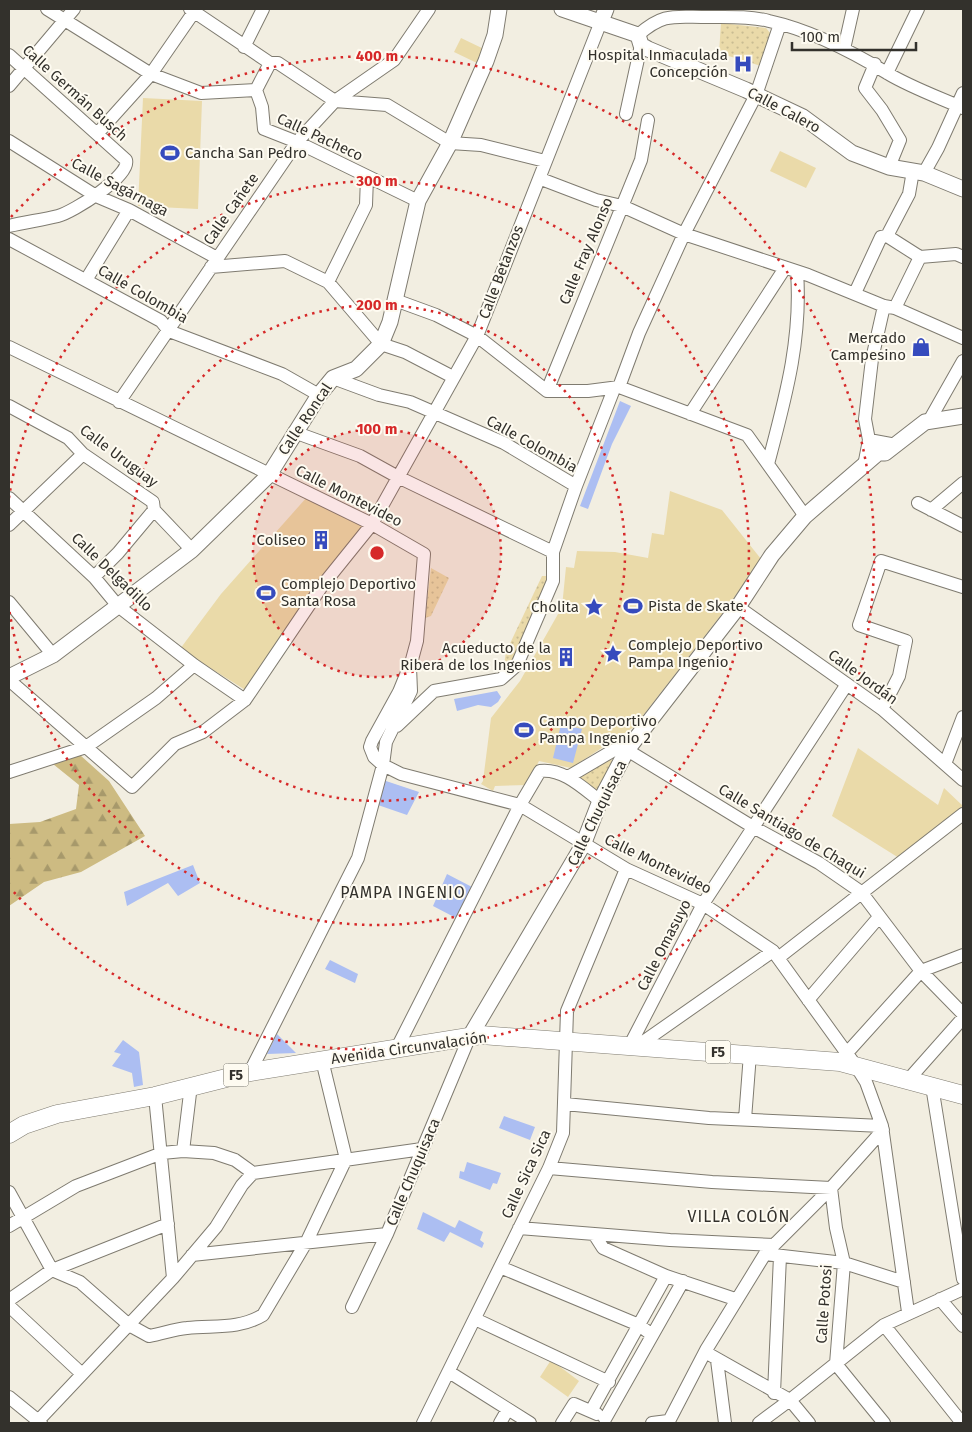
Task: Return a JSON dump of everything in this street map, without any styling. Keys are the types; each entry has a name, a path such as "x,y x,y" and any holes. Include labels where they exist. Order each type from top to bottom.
{"highway":[{"name":"Avenida Circunvalación","path":"9,1134 24,1125 57,1114 154,1096 191,1085 250,1072 481,1035 840,1062 851,1060 963,1095"}],"main road":[{"name":"Calle Roncal","path":"9,679 53,655 192,550 269,475 318,395 333,378 356,369 381,344 396,300 418,201 450,143 486,61 499,9"},
{"name":"Calle Calero","path":"562,9 639,40 803,117 852,153 889,167 918,172 963,189"},
{"name":"Calle Betanzos","path":"600,24 606,9"},
{"name":"Calle Chuquisaca","path":"469,1038 583,845 600,801 627,750 738,607 772,555 805,516 878,453 885,453 925,422 962,413"}],"street":[{"path":"47,9 151,74 201,93 256,90 270,63"},
{"path":"9,86 74,9"},
{"path":"97,134 151,74 193,9 244,47 270,63 278,64 335,101 387,105 450,143 481,145 545,160"},
{"path":"244,47 263,9"},
{"name":"Calle Cañete","path":"119,402 297,142 335,101 394,60 428,9"},
{"path":"744,9 766,20 844,49 875,64 887,73 960,106"},
{"path":"844,49 853,9"},
{"path":"887,73 918,9"},
{"path":"626,114 639,40 662,18 724,17 766,20"},
{"name":"Calle Betanzos","path":"86,747 132,787 175,744 203,732 245,700 322,586 372,524 477,336 600,24"},
{"path":"391,731 434,692 501,678 517,665 554,581 553,552 576,486 616,388 684,234 756,95 780,24"},
{"name":"Calle Germán Busch","path":"9,55 126,160 127,164 125,170 96,196 60,216 9,226"},
{"path":"875,64 865,88 882,110 900,140 889,167"},
{"name":"Calle Pacheco","path":"256,90 262,106 264,129 297,142 418,201"},
{"path":"887,236 918,172 960,106 963,93"},
{"name":"Calle Fray Alonso","path":"547,391 641,160 648,120"},
{"name":"Calle Sagárnaga","path":"9,141 96,196 129,210 214,263"},
{"path":"328,282 366,205 367,177"},
{"path":"540,178 596,200 622,206 684,234 855,293 963,338"},
{"path":"86,280 129,210"},
{"path":"855,293 881,237 887,236 920,257 956,254 963,257"},
{"name":"Calle Colombia","path":"9,238 161,321 169,331 282,374 318,395"},
{"path":"864,466 869,440 865,419 872,359 890,307 920,257"},
{"path":"214,263 285,261 328,282 381,344 405,352 453,378"},
{"path":"690,414 791,270"},
{"path":"768,464 797,342 791,270"},
{"path":"396,300 436,315 477,336 547,391 616,388 773,443"},
{"name":"Calle Montevideo","path":"9,347 372,524 424,554 417,641 410,667 411,691 386,742 383,765 358,858 250,1072"},
{"name":"Calle Chuquisaca","path":"929,421 963,361"},
{"name":"Calle Colombia","path":"333,378 435,412 504,443 576,486"},
{"name":"Calle Uruguay","path":"9,406 68,438 83,454 153,502 154,510 192,550"},
{"path":"294,432 360,456 398,478 553,552"},
{"path":"747,435 805,516"},
{"path":"869,440 896,445"},
{"path":"9,525 83,454"},
{"path":"931,510 963,483"},
{"name":"Calle Delgadillo","path":"9,498 94,577 118,606 194,666 245,700"},
{"path":"918,503 963,526"},
{"path":"94,577 118,553 154,510"},
{"path":"882,709 899,676 906,641 859,625 881,561 963,587"},
{"path":"9,602 53,655"},
{"name":"Calle Jordán","path":"738,607 882,709 963,780"},
{"path":"9,772 86,747 156,698 194,666"},
{"path":"383,765 374,758 370,747 410,667"},
{"path":"9,679 86,747"},
{"name":"Calle Omasuyo","path":"633,1047 703,904 847,684"},
{"path":"945,764 959,743 963,717"},
{"path":"568,777 614,750 627,750"},
{"name":"Calle Santiago de Chaqui","path":"627,750 753,827 819,863 862,892 921,971 963,1014"},
{"name":"Calle Montevideo","path":"383,765 401,774 520,805 583,845 626,869 703,904 776,954 866,1082 883,1128 908,1312"},
{"path":"398,1048 520,805 540,770 547,770 568,777 600,801"},
{"path":"633,1047 776,954 862,892 963,814"},
{"name":"Calle Sica Sica","path":"423,1423 549,1168 563,1133 567,1011 626,869"},
{"path":"808,1000 879,917"},
{"path":"851,1060 921,971 963,955"},
{"path":"909,1079 963,1018"},
{"name":"Calle Chuquisaca","path":"352,1307 387,1234 469,1038"},
{"path":"745,1119 750,1054"},
{"path":"9,1192 52,1270 80,1282 129,1324 149,1336 185,1328 232,1327 252,1321 263,1315 307,1241 346,1159 322,1060"},
{"path":"183,1151 191,1085"},
{"path":"932,1086 963,1279"},
{"path":"154,1096 162,1154 173,1278"},
{"path":"565,1104 883,1128"},
{"path":"652,1423 668,1422 735,1299 773,1251 883,1128"},
{"path":"9,1397 38,1422 173,1278 216,1227 242,1185 253,1173 422,1149"},
{"path":"9,1226 76,1186 162,1154 183,1151 221,1156 235,1160 253,1173"},
{"path":"549,1168 712,1182 831,1188"},
{"name":"Calle Potosi","path":"831,1188 836,1228 844,1262 836,1364"},
{"path":"9,1300 52,1270 168,1224"},
{"path":"519,1228 773,1251 844,1262 904,1282"},
{"path":"192,1255 307,1241 387,1234"},
{"path":"594,1234 603,1248 666,1276 735,1299"},
{"path":"773,1251 774,1393"},
{"path":"500,1267 640,1325 652,1335"},
{"path":"591,1411 609,1382 666,1276"},
{"path":"562,1423 574,1404 608,1421 652,1335 683,1281"},
{"path":"759,1423 884,1325 908,1312 963,1289"},
{"path":"940,1299 963,1326"},
{"path":"9,1306 82,1374"},
{"path":"475,1319 609,1382"},
{"path":"884,1325 962,1423"},
{"path":"705,1352 774,1393 790,1400 809,1423"},
{"path":"716,1360 725,1423"},
{"path":"836,1364 884,1423"},
{"path":"449,1372 530,1423"},
{"path":"500,1423 508,1409"}],"green space":[{"path":"80,755 109,781 145,836 81,872 44,882 9,906 9,824 40,822 76,809 79,785 53,764"}],"shaded area":[{"path":"721,23 766,28 771,34 761,66 719,53"},
{"path":"461,38 486,50 479,64 454,52"},
{"name":"Cancha San Pedro","path":"143,98 202,101 198,209 138,206"},
{"path":"780,151 816,168 806,188 770,171"},
{"name":"Complejo Deportivo Pampa Ingenio","path":"670,491 722,510 761,559 728,606 634,727 571,768 539,761 527,785 495,786 493,791 481,784 483,781 491,718 520,681 562,607 566,567 574,568 577,551 615,552 648,558 652,533 664,535"},
{"name":"Complejo Deportivo Santa Rosa","path":"307,497 365,527 310,592 308,598 247,691 180,649 221,594"},
{"path":"431,568 449,578 431,616 425,618"},
{"path":"542,576 549,576 515,661 503,671 506,652"},
{"path":"858,748 938,805 944,788 963,806 899,858 832,816"},
{"path":"611,759 614,764 598,792 580,781 579,777"},
{"path":"551,1360 579,1381 568,1397 540,1377"}],"water":[{"path":"620,401 631,406 612,444 588,509 580,506"},
{"path":"497,691 501,697 491,707 478,705 457,711 454,699"},
{"path":"561,724 582,729 573,763 553,758"},
{"path":"383,780 419,792 407,815 378,805"},
{"path":"193,865 200,883 178,896 168,883 127,906 124,892"},
{"path":"447,874 472,887 456,918 433,906"},
{"path":"330,960 358,974 355,983 325,969"},
{"path":"277,1034 296,1053 267,1054"},
{"path":"123,1040 139,1052 143,1085 134,1087 132,1073 112,1066 121,1054 114,1052"},
{"path":"504,1116 535,1127 530,1140 499,1128"},
{"path":"467,1162 501,1173 497,1184 493,1183 490,1190 459,1178 460,1171 464,1172"},
{"path":"423,1212 455,1228 459,1220 483,1232 480,1240 484,1243 482,1248 450,1232 444,1242 417,1229"}],"place":[{"name":"Hospital Inmaculada Concepción","path":"743,64"},
{"name":"Cancha San Pedro","path":"170,153"},
{"name":"Mercado Campesino","path":"921,347"},
{"name":"Coliseo","path":"321,540"},
{"name":"Complejo Deportivo Santa Rosa","path":"266,593"},
{"name":"Pista de Skate","path":"633,606"},
{"name":"Cholita","path":"594,607"},
{"name":"Complejo Deportivo Pampa Ingenio","path":"613,654"},
{"name":"Acueducto de la Ribera de los Ingenios","path":"566,657"},
{"name":"Campo Deportivo Pampa Ingenio 2","path":"524,730"}],"district":[{"name":"PAMPA INGENIO","path":"403,892"},
{"name":"VILLA COLÓN","path":"739,1216"}]}
